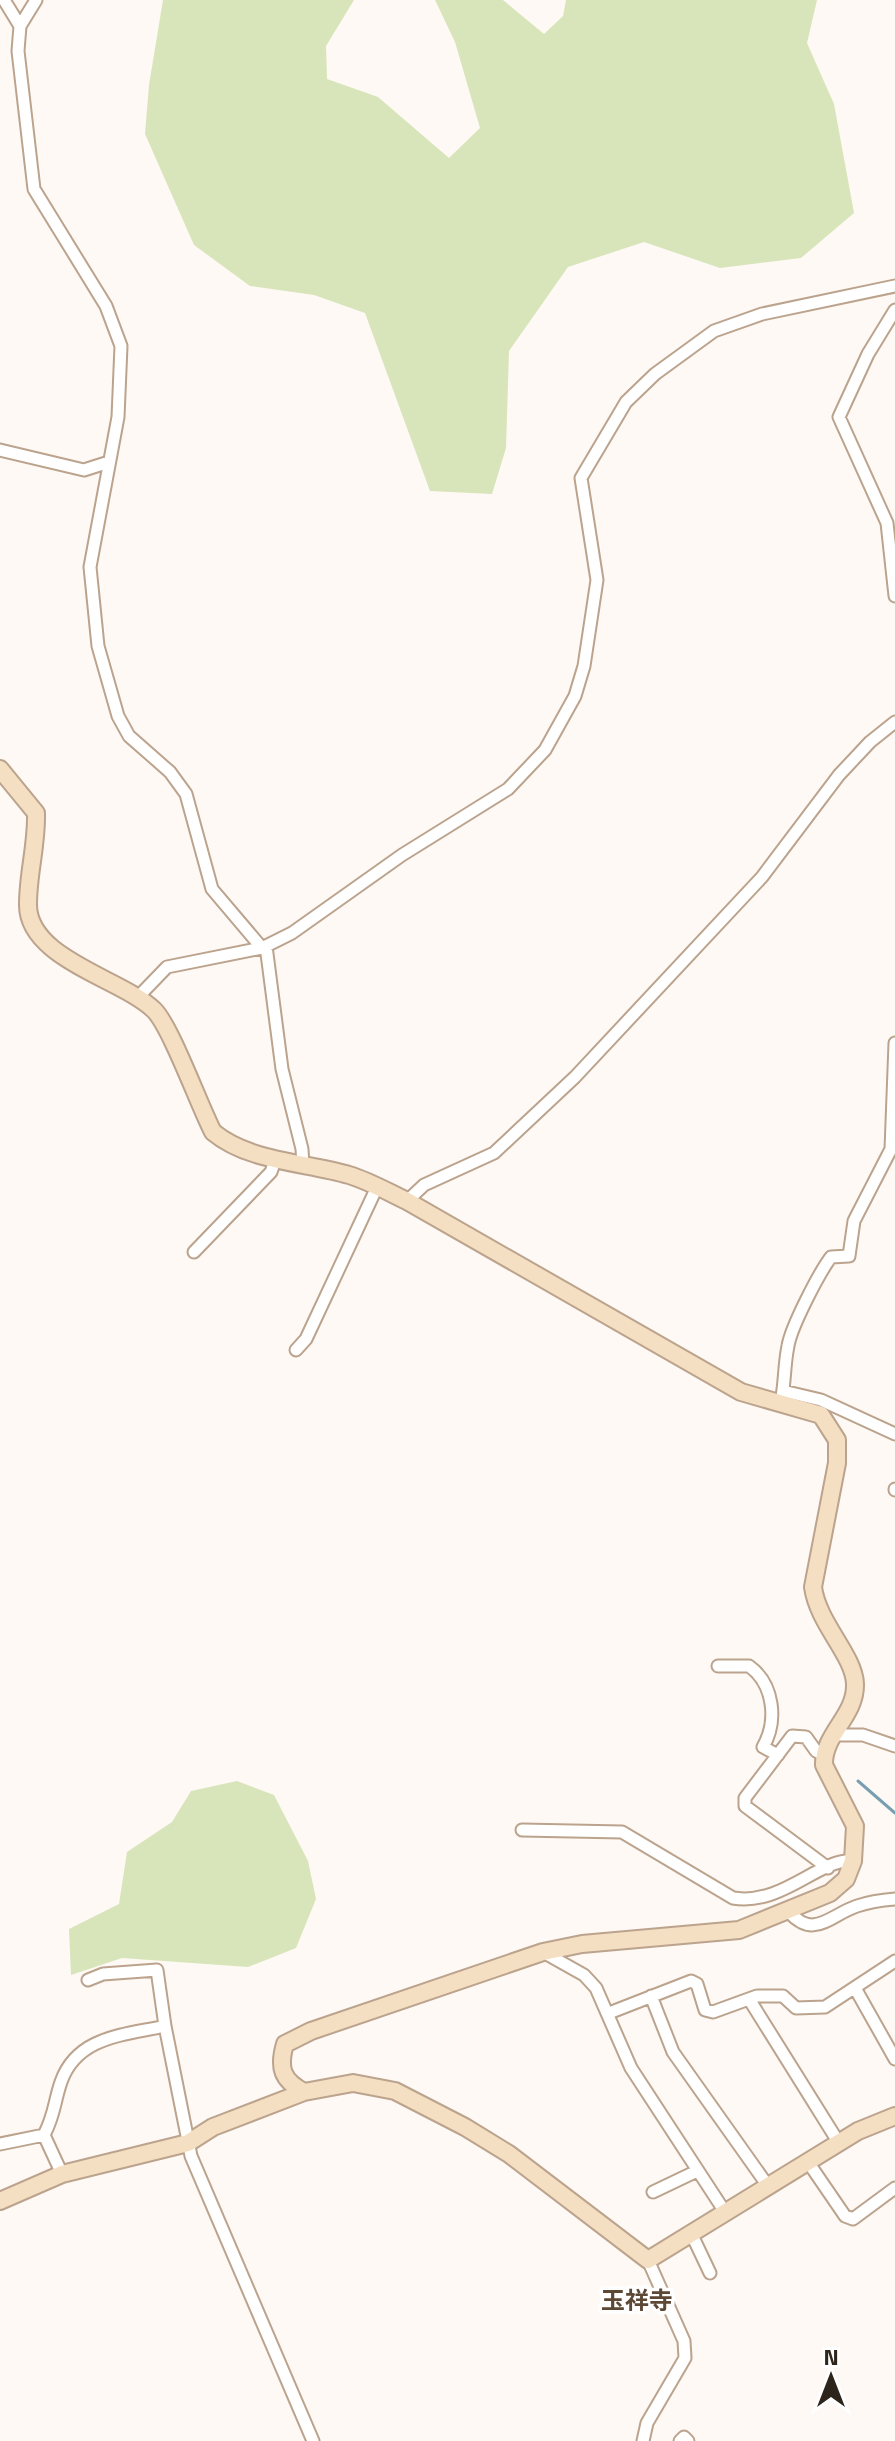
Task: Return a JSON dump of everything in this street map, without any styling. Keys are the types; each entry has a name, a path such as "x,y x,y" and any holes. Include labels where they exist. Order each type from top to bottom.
{"street":[{"path":"4,0 20,26"},
{"path":"36,0 20,26 18,51 34,189 106,306 121,346 118,417 90,567 98,646 118,716 129,736 170,772 186,794 212,889 264,947 282,1069 303,1166"},
{"path":"138,997 167,967 264,947 292,933 402,855 508,789 545,750 575,696 597,580 581,478 626,402 655,374 714,331 762,314 895,286"},
{"path":"895,310 862,365 839,417 887,523 895,596"},
{"path":"0,450 84,470 109,462"},
{"path":"407,1201 424,1185 494,1153 575,1077 762,877 839,775 870,742 895,722"},
{"path":"0,769 36,813 27,908 34,927 60,954 138,997 156,1012 213,1132 224,1141 303,1166 349,1175 407,1201 741,1392 821,1400 895,1434"},
{"path":"782,1397 792,1331 810,1299 817,1275 831,1257 849,1256 854,1221 891,1149 895,1043"},
{"path":"194,1252 271,1172 276,1158"},
{"path":"296,1350 306,1339 377,1187"},
{"path":"304,2092 291,2084 281,2072 285,2044 311,2031 543,1952 582,1944 720,1933 789,1912 830,1893 846,1879 853,1861 855,1826 848,1806 830,1779 824,1755 849,1711 855,1684 852,1668 816,1608 813,1587 837,1463 837,1440 821,1415 782,1397"},
{"path":"718,1666 749,1666 770,1690 771,1732 763,1747 778,1755"},
{"path":"824,1755 816,1751 806,1737 796,1734 745,1798 745,1806 828,1868"},
{"path":"833,1735 863,1735 895,1746"},
{"path":"522,1830 622,1832 733,1898 749,1900 779,1891 841,1860 853,1861"},
{"path":"789,1912 805,1925 818,1926 854,1907 895,1899"},
{"path":"543,1952 584,1975 609,2013 631,2068 725,2212"},
{"path":"609,2013 691,1981 697,1984 705,2010 713,2012 749,1999 783,1996 796,2008 825,2007 895,1961"},
{"path":"88,1980 103,1974 157,1970 188,2143 313,2441"},
{"path":"855,1988 895,2059"},
{"path":"651,1996 673,2052 768,2186"},
{"path":"749,1999 839,2143"},
{"path":"0,2144 44,2135 56,2113 60,2085 68,2067 91,2045 101,2039 165,2026"},
{"path":"0,2201 62,2174 188,2143 213,2127 304,2092 353,2083 395,2091 509,2154 648,2260 684,2341 685,2358 639,2438"},
{"path":"648,2260 878,2120 895,2116"},
{"path":"44,2135 62,2174"},
{"path":"808,2162 845,2216 853,2219 895,2188"},
{"path":"653,2192 697,2171"},
{"path":"691,2233 710,2273"},
{"path":"680,2441 684,2437 688,2441"}],"green space":[{"path":"163,0 354,0 326,46 327,79 378,97 449,158 480,128 455,42 435,0 503,0 544,34 563,16 566,0 817,0 807,43 834,104 854,213 801,258 720,268 644,242 568,267 509,351 506,448 492,494 430,491 365,313 314,295 250,286 194,245 145,134 149,85"},
{"path":"237,1781 274,1795 308,1861 316,1899 296,1948 248,1967 122,1958 71,1975 69,1929 119,1904 127,1852 172,1822 191,1791"}],"waterway":[{"path":"858,1781 895,1813"}],"district":[{"name":"玉祥寺","path":"637,2300"}]}
